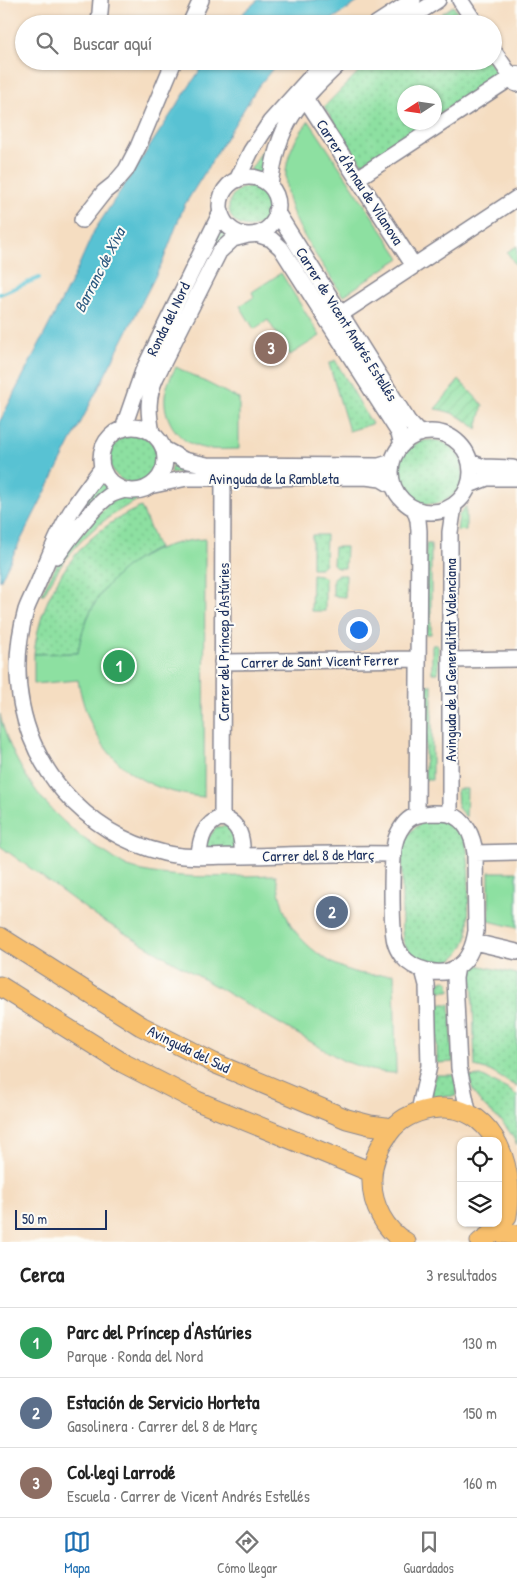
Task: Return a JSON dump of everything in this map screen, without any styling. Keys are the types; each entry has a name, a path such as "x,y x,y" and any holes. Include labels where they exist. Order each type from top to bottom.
{"main road":[{"name":"Avinguda del Sud","path":"0,937 141,1026 214,1063 347,1119 393,1128"},
{"path":"0,986 123,1063 197,1101 371,1172"},
{"path":"406,1242 389,1228 378,1211 372,1192 371,1172 378,1148 393,1128 405,1118 419,1111 444,1107 468,1111 486,1121 501,1135 511,1154 517,1174 515,1195 508,1215 488,1237"},
{"path":"488,1237 517,1235"}],"street":[{"path":"100,15 101,0"},
{"path":"194,15 201,0"},
{"path":"390,15 413,0"},
{"path":"415,15 438,0"},
{"path":"460,0 470,15"},
{"path":"358,178 515,79 502,62"},
{"path":"82,220 104,192 126,170 170,70"},
{"path":"237,180 250,151 270,122 317,70"},
{"path":"270,186 272,164 278,144 295,110 333,70"},
{"name":"Carrer d'Arnau de Vilanova","path":"305,98 414,266"},
{"path":"246,177 255,178 270,186 277,203 274,219 269,226 252,235 237,232 230,227 224,220 220,202 223,193 229,185 246,177"},
{"path":"341,314 517,198"},
{"name":"Carrer de Vicent Andrés Estellés","path":"276,211 406,419 420,434"},
{"name":"Ronda del Nord","path":"123,429 142,371 221,212"},
{"name":"Ronda del Nord","path":"152,433 148,409 156,377 219,252 233,239 252,235"},
{"name":"Carrer de Vicent Andrés Estellés","path":"252,235 271,239 281,248 399,433 402,445"},
{"path":"132,427 142,428 152,433 161,442 166,458 160,477 154,485 139,491 124,490 114,486 102,468 101,459 107,440 114,433 132,427"},
{"path":"434,432 452,437 465,450 470,462 472,473 464,495 454,506 441,512 430,513 408,505 399,497 393,486 392,462 397,451 404,442 420,434 434,432"},
{"name":"Avinguda de la Rambleta","path":"164,449 195,464 223,472 366,477 380,479 393,486"},
{"name":"Avinguda de la Rambleta","path":"154,485 223,472 379,466 392,462"},
{"path":"470,462 484,467 517,468"},
{"path":"102,468 74,506 54,545 26,609 20,639 17,676 25,723 43,764 71,799 102,827 121,838 174,855 199,856 205,829 215,820 222,817"},
{"name":"Carrer del Príncep d'Astúries","path":"222,817 223,472"},
{"path":"469,485 487,478 517,478"},
{"path":"38,585 64,545 87,518 110,495 124,490"},
{"name":"Avinguda de la Generalitat Valenciana","path":"450,814 450,532 454,506"},
{"path":"414,508 418,520 417,815"},
{"name":"Carrer de Sant Vicent Ferrer","path":"222,662 417,659"},
{"path":"450,660 517,659"},
{"path":"458,967 439,972 413,966 402,956 395,942 393,924 395,843 399,832 407,821 417,815 433,812 450,814 461,821 469,830 474,842 476,931 474,942 466,958 458,967 455,978 459,1068 468,1111"},
{"name":"Carrer del 8 de Març","path":"222,817 238,828 241,835 242,856"},
{"path":"475,853 517,852"},
{"name":"Carrer del 8 de Març","path":"199,856 394,854"},
{"path":"474,942 517,952"},
{"path":"419,1111 429,1066 428,985 424,970"}],"green space":[{"path":"453,6 459,15 440,15"},
{"path":"360,70 495,70 498,75 442,111 442,85 397,85 397,130 414,130 362,164 324,107"},
{"path":"309,121 400,258 343,296 302,232 292,211 287,189 286,167 293,145"},
{"path":"273,134 276,134 264,175 252,171 251,169"},
{"path":"249,187 263,193 269,207 263,221 249,227 235,221 229,207 235,193"},
{"path":"221,228 229,234 215,247 212,246"},
{"path":"517,246 517,267 507,252"},
{"path":"281,273 320,336 290,355 268,320 254,329 240,306 254,297 252,292"},
{"path":"335,360 372,424 349,431 329,364"},
{"path":"176,367 239,399 239,449 201,448 189,443 177,433 166,412 165,404 166,389"},
{"path":"459,380 483,405 477,429 458,416 447,411 435,409"},
{"path":"134,435 143,437 151,442 156,450 158,459 156,468 151,476 143,481 134,483 125,481 117,476 112,468 110,459 112,450 117,442 125,437"},
{"path":"425,440 437,440 454,449 461,460 463,472 461,484 454,495 437,504 425,504 413,499 404,490 399,478 399,466 404,454 413,445"},
{"path":"173,460 198,470 170,474"},
{"path":"100,480 109,490 63,534"},
{"path":"124,497 142,498 111,516 84,538 53,578 44,594 41,594 60,559 109,502"},
{"path":"466,506 466,530 457,531 459,515"},
{"path":"141,507 158,548 128,567 104,590 87,619 78,653 34,654 38,630 45,607 67,566 82,547 100,531 119,518"},
{"path":"312,535 326,535 325,564 320,568 312,568"},
{"path":"205,539 204,797 178,793 156,786 136,776 118,762 104,746 93,727 84,705 78,680 34,684 34,654 78,653 84,629 93,607 120,572 138,559 158,549 181,542"},
{"path":"426,544 431,544 431,634 425,634"},
{"path":"334,547 346,547 345,568 337,568 333,564"},
{"path":"312,574 325,578 325,611 311,611"},
{"path":"337,575 346,575 345,597 333,596 333,578"},
{"path":"432,645 438,645 438,673 432,673"},
{"path":"425,685 432,685 432,780 425,780"},
{"path":"0,714 6,736 17,761 38,793 63,821 93,845 125,866 163,874 201,877 276,875 281,900 290,923 303,940 321,956 354,972 371,975 394,974 396,1073 375,1071 342,1060 97,917 0,846"},
{"path":"457,789 467,789 466,817 458,808"},
{"path":"437,820 452,825 463,835 468,854 469,898 468,935 464,945 459,954 451,960 435,965 424,963 414,957 404,943 402,936 402,851 406,838 418,825"},
{"path":"226,826 230,828 237,851 205,851 204,845 216,827"},
{"path":"489,872 517,872 517,928 489,921"},
{"path":"477,965 517,974 517,1087 490,1071 475,1067 472,970"},
{"path":"445,980 449,982 450,991 437,991 439,982"},
{"path":"437,1004 450,1004 453,1062 437,1063"},
{"path":"435,1075 454,1075 456,1096 430,1097"},
{"path":"481,1076 517,1096 517,1145 501,1121 477,1098 469,1077"}],"water":[{"path":"258,0 361,0 338,15 242,15"},
{"name":"Barranc de Xiva","path":"200,70 272,70 257,88 184,206 163,261 0,581 0,421 74,276 94,231"}],"waterway":[{"path":"0,294 39,278"}],"place":[{"name":"Col·legi Larrodé","path":"271,348"},
{"name":"Parc del Príncep d'Astúries","path":"119,666"},
{"name":"Estación de Servicio Horteta","path":"332,912"}]}
